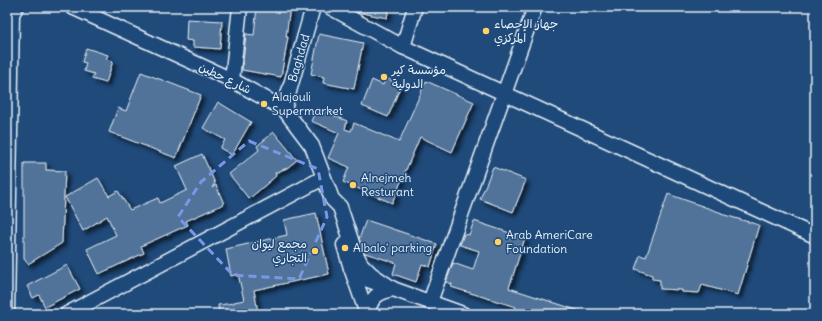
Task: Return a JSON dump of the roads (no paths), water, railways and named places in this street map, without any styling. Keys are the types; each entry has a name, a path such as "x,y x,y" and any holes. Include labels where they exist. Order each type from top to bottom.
{"street":[{"name":"شارع حطين","path":"72,7 232,80 284,108 312,146 332,199"},
{"path":"232,80 240,7"},
{"name":"Baghdad","path":"284,108 313,7"},
{"path":"330,7 403,48 815,236"},
{"path":"403,48 415,7"},
{"path":"430,302 535,7"},
{"path":"7,314 12,11"},
{"path":"67,314 323,178"},
{"path":"332,199 332,210 367,314"},
{"path":"332,199 340,207 355,252 368,277"},
{"path":"351,268 393,289 463,314"},
{"path":"359,293 368,277"},
{"path":"367,314 371,300 381,292 393,289"}],"place":[{"name":"جهاز الإحصاء المركزي","path":"486,31"},
{"name":"مؤسسة كير الدولية","path":"384,77"},
{"name":"Alajouli Supermarket","path":"264,104"},
{"name":"Alnejmeh Resturant","path":"353,185"},
{"name":"Arab AmeriCare Foundation","path":"498,242"},
{"name":"Albalo' parking","path":"345,248"},
{"name":"مجمع ليوان التجاري","path":"315,251"}]}
